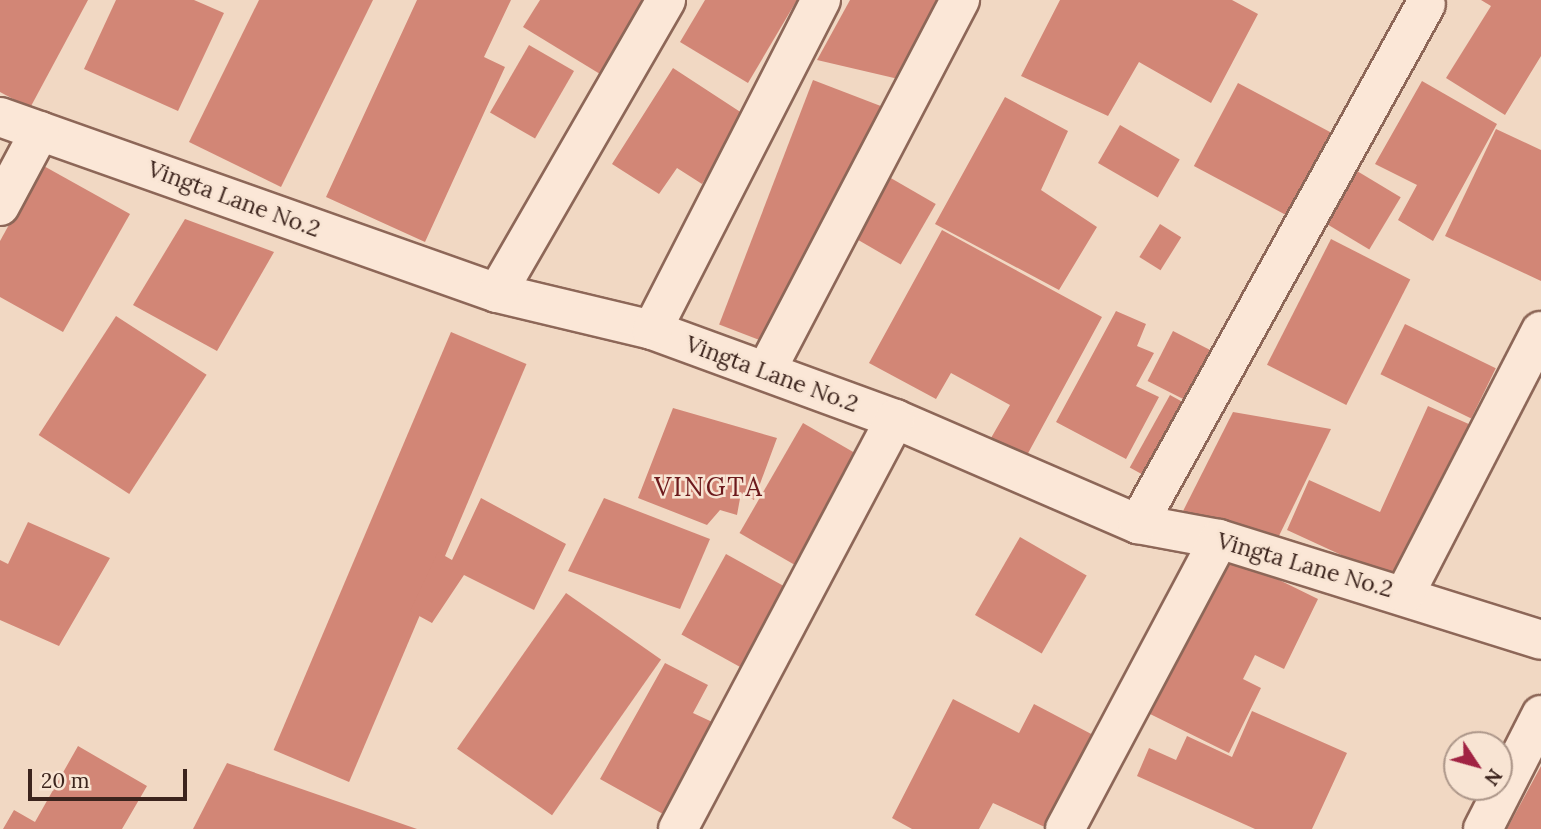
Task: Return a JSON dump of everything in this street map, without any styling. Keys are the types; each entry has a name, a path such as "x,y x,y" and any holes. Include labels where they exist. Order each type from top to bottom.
{"street":[{"path":"498,293 666,0"},
{"path":"652,330 821,0"},
{"path":"766,372 960,0"},
{"path":"1138,524 1426,4"},
{"name":"Vingta Lane No.2","path":"0,117 498,293 652,330 895,419 1138,524 1219,540 1405,594 1541,640"},
{"path":"0,206 40,131"},
{"path":"1405,594 1541,331"},
{"path":"678,829 895,419"},
{"path":"1065,829 1219,540"},
{"path":"1483,829 1541,715"}],"building":[{"path":"0,0 88,0 30,108 0,92"},
{"path":"116,0 194,0 224,13 178,111 84,69"},
{"path":"259,0 373,0 281,187 189,142"},
{"path":"417,0 511,0 484,57 505,67 425,242 326,197"},
{"path":"540,0 644,0 600,74 523,27"},
{"path":"705,0 797,0 748,83 680,42"},
{"path":"850,0 950,0 907,81 817,60"},
{"path":"1060,0 1232,0 1258,14 1211,103 1139,62 1108,116 1021,76"},
{"path":"1481,0 1541,0 1541,56 1505,115 1446,78 1491,6"},
{"path":"529,45 574,71 535,139 490,113"},
{"path":"673,68 745,115 702,184 677,168 659,194 612,164"},
{"path":"813,80 890,110 797,354 719,325"},
{"path":"1422,81 1497,124 1433,241 1398,220 1417,185 1375,164"},
{"path":"1238,83 1334,134 1290,217 1194,166"},
{"path":"1005,97 1068,131 1041,190 1097,227 1059,290 935,224"},
{"path":"1120,125 1180,160 1158,198 1098,163"},
{"path":"1496,129 1541,150 1541,281 1445,236"},
{"path":"42,165 130,214 63,332 0,297 0,241"},
{"path":"1357,171 1401,197 1369,250 1326,223"},
{"path":"889,177 936,204 901,265 854,238"},
{"path":"185,219 274,252 217,351 133,305"},
{"path":"1160,224 1181,237 1161,270 1139,257"},
{"path":"942,230 1102,317 1026,457 991,438 1010,405 951,373 936,399 869,363"},
{"path":"1331,239 1410,279 1346,405 1267,365"},
{"path":"1116,311 1146,324 1137,346 1154,353 1136,386 1159,397 1126,459 1056,422"},
{"path":"116,316 207,375 129,494 39,435"},
{"path":"1405,324 1496,368 1471,419 1380,374"},
{"path":"1173,331 1218,354 1193,404 1148,381"},
{"path":"451,332 526,364 349,782 274,750"},
{"path":"1170,395 1197,410 1157,483 1130,468"},
{"path":"1428,406 1471,425 1400,582 1287,530 1309,480 1380,512"},
{"path":"673,408 777,438 754,500 741,493 737,515 720,510 707,525 638,498"},
{"path":"1233,412 1331,429 1276,542 1178,521"},
{"path":"803,423 871,462 807,572 740,533"},
{"path":"481,498 566,544 534,610 464,575 432,623 410,611 438,552 452,560"},
{"path":"604,498 710,539 680,609 568,571"},
{"path":"28,522 110,558 59,646 0,620 0,560 8,564"},
{"path":"1020,537 1087,576 1042,653 975,615"},
{"path":"726,554 795,592 750,673 681,634"},
{"path":"1226,554 1318,599 1284,669 1255,655 1243,679 1261,688 1229,753 1148,713"},
{"path":"566,593 661,660 552,815 457,749"},
{"path":"665,663 708,685 693,713 723,727 672,819 600,779"},
{"path":"953,699 1019,733 1034,704 1097,737 1049,829 993,803 979,829 912,829 892,818"},
{"path":"1252,711 1347,753 1312,829 1255,829 1137,776 1149,748 1176,760 1187,736 1232,757"},
{"path":"78,746 147,786 122,829 3,829 14,810 35,822"},
{"path":"227,763 417,829 193,829"},
{"path":"1541,766 1541,829 1507,829"}],"district":[{"name":"VINGTA","path":"709,487"}]}
